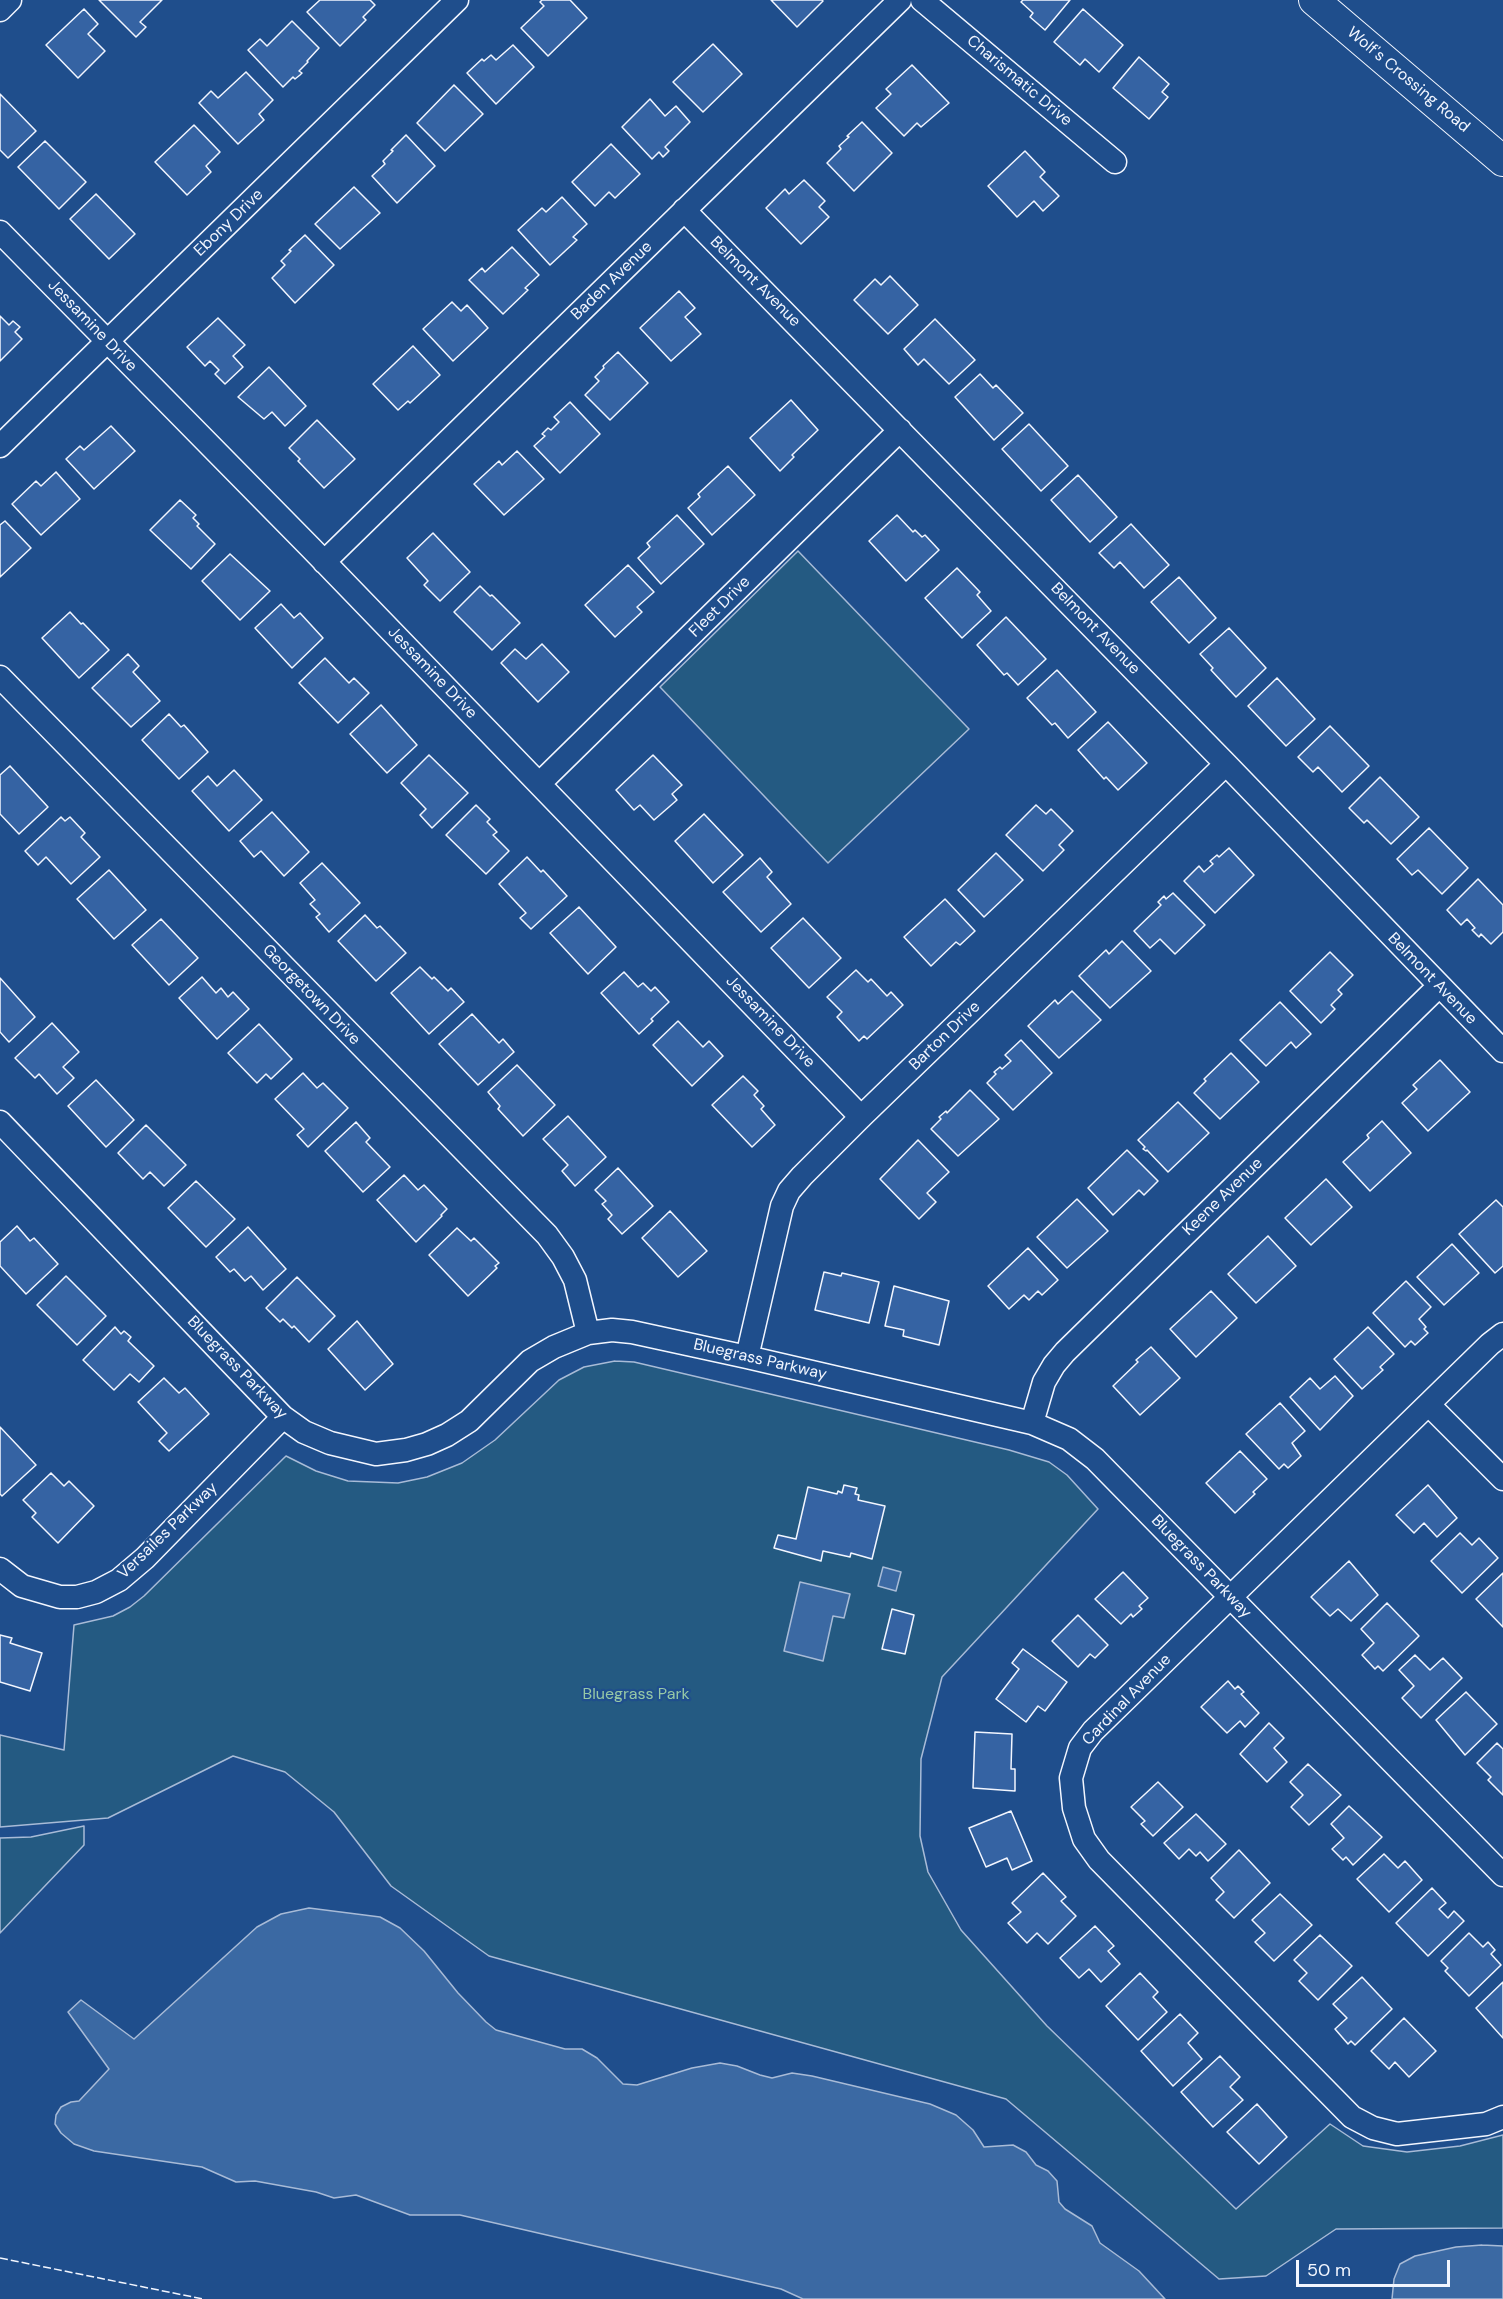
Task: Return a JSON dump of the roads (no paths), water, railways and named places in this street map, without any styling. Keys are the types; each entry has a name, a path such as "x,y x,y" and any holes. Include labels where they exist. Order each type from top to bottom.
{"main road":[{"name":"Wolf's Crossing Road","path":"1314,0 1503,161"}],"street":[{"path":"0,10 10,0"},
{"name":"Ebony Drive","path":"0,446 457,0"},
{"name":"Baden Avenue","path":"324,562 900,0"},
{"name":"Charismatic Drive","path":"922,0 1115,162"},
{"name":"Belmont Avenue","path":"684,210 1503,1051"},
{"name":"Jessamine Drive","path":"0,232 540,783 861,1117"},
{"name":"Fleet Drive","path":"540,783 900,430"},
{"name":"Georgetown Drive","path":"0,677 547,1235 563,1257 575,1280 588,1333"},
{"name":"Barton Drive","path":"747,1357 782,1206 789,1191 861,1117 1226,764"},
{"name":"Keene Avenue","path":"1032,1423 1044,1382 1065,1352 1438,986"},
{"name":"Bluegrass Parkway","path":"0,1122 283,1417 304,1432 330,1443 376,1454 428,1444 469,1421 530,1361 554,1347 588,1333 612,1330 632,1332 747,1357 1032,1423 1069,1439 1095,1459 1503,1875"},
{"name":"Cardinal Avenue","path":"1503,1334 1093,1731 1080,1748 1071,1778 1074,1808 1084,1839 1099,1860 1352,2117 1373,2128 1397,2134 1486,2124 1503,2117"},
{"path":"1429,1405 1503,1479"},
{"name":"Versailes Parkway","path":"0,1569 22,1586 60,1597 77,1597 96,1592 119,1580 145,1558 283,1417"}],"park label":[{"name":"Bluegrass Park","path":"636,1695"}]}
